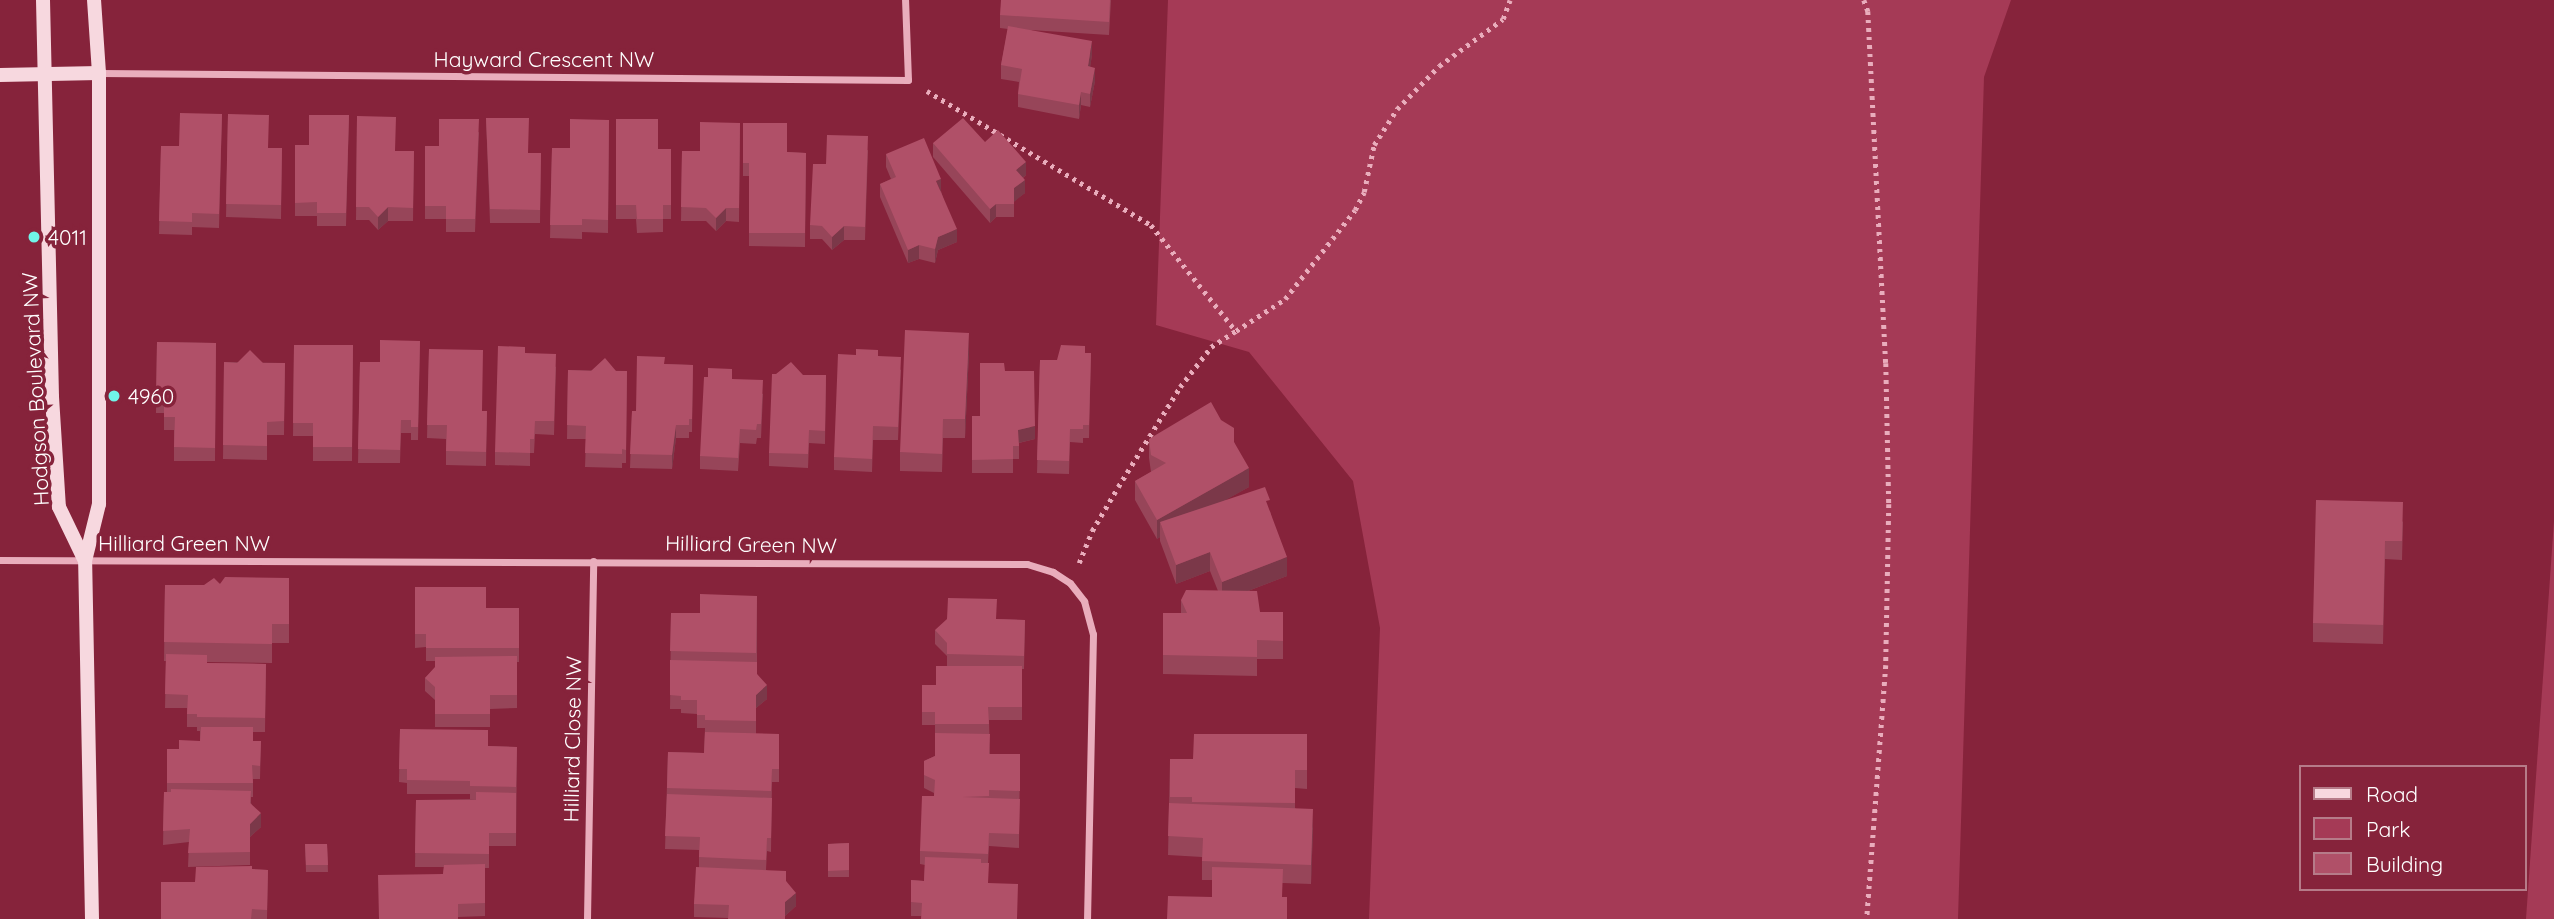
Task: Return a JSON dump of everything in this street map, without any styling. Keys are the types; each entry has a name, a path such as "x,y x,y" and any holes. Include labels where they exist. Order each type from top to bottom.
{"street":[{"name":"Hodgson Boulevard NW","path":"43,0 52,397 59,508 85,561"},
{"name":"Hodgson Boulevard NW","path":"92,919 85,561 99,504 99,73 94,0"},
{"path":"905,0 908,80"},
{"path":"0,75 99,73"},
{"name":"Hayward Crescent NW","path":"99,73 908,80"},
{"name":"Hilliard Green NW","path":"0,560 1027,564 1053,572 1070,583"},
{"name":"Hilliard Close NW","path":"587,919 593,561"},
{"path":"1070,583 1084,601 1093,634 1087,919"}],"path":[{"path":"1070,583 1092,531 1154,427 1211,347 1285,299 1356,209 1364,192 1374,145 1397,109 1434,70 1503,19 1510,0"},
{"path":"1864,0 1868,10 1886,363 1889,504 1886,665 1867,919"},
{"path":"908,80 1151,225 1236,331"}],"green space":[{"path":"1168,0 2011,0 1984,77 1958,919 1369,919 1380,628 1353,481 1249,352 1156,325"},
{"path":"2554,521 2554,919 2526,919"}],"building":[{"path":"1001,0 1110,0 1109,22 1000,15"},
{"path":"1008,26 1092,41 1088,66 1095,68 1090,94 1081,92 1079,105 1018,94 1022,69 1001,65"},
{"path":"180,113 222,114 219,214 192,213 192,222 159,221 161,146 179,146"},
{"path":"228,114 269,115 268,148 282,148 281,205 226,204"},
{"path":"309,115 349,115 346,213 317,213 317,202 295,203 295,145 309,145"},
{"path":"357,116 396,117 395,151 414,151 413,208 388,207 378,217 369,207 356,207"},
{"path":"486,118 529,118 528,153 541,153 540,210 490,209"},
{"path":"963,118 985,142 998,130 1026,162 1016,170 1025,180 1014,188 1014,204 996,204 990,209 933,143"},
{"path":"439,119 479,119 475,219 446,219 446,206 425,206 425,146 439,146"},
{"path":"570,119 609,120 608,220 582,219 582,225 550,225 552,148 570,148"},
{"path":"616,119 658,119 658,149 671,149 671,205 663,205 663,219 637,219 636,205 616,205"},
{"path":"700,122 740,123 739,208 726,208 716,218 706,208 681,207 682,151 700,151"},
{"path":"743,123 787,123 787,152 806,153 805,233 749,233 749,163 743,163"},
{"path":"827,135 868,136 865,227 844,226 832,237 822,226 810,225 813,164 826,164"},
{"path":"924,138 941,179 936,181 957,229 938,237 935,249 919,245 908,250 880,184 896,177 886,154"},
{"path":"905,330 969,333 965,419 943,419 942,454 900,452"},
{"path":"380,340 420,341 418,427 411,427 411,420 401,420 400,450 358,449 360,362 380,362"},
{"path":"157,342 216,343 215,448 174,447 175,417 164,417 164,400 156,399"},
{"path":"294,345 353,345 352,447 313,447 313,423 293,423"},
{"path":"1061,345 1085,346 1085,353 1091,353 1089,425 1083,425 1083,429 1070,429 1069,461 1037,460 1040,360 1057,360"},
{"path":"498,346 525,347 525,353 556,354 554,421 535,421 534,439 530,439 530,453 495,452"},
{"path":"429,349 483,350 482,411 487,411 486,452 446,451 447,425 427,425"},
{"path":"856,349 878,350 878,356 901,357 898,427 873,426 872,459 834,457 838,354 856,355"},
{"path":"250,350 263,363 285,363 284,421 267,422 267,446 223,445 224,362 237,363"},
{"path":"637,356 665,357 664,364 693,365 692,419 689,419 689,425 676,425 672,455 630,454 632,411 636,411"},
{"path":"605,358 616,371 627,371 626,450 622,449 622,454 585,453 586,426 567,425 568,370 591,371"},
{"path":"791,362 803,375 826,375 825,431 809,430 808,454 769,453 772,374 776,374"},
{"path":"980,363 1004,363 1005,371 1034,371 1035,426 1018,430 1019,446 1013,446 1013,459 972,460 972,416 980,416"},
{"path":"708,368 732,369 732,379 763,380 761,424 757,424 756,430 740,429 738,458 700,456 704,377 708,377"},
{"path":"1211,402 1221,420 1234,428 1234,442 1249,468 1157,520 1135,481 1166,463 1151,455 1149,439"},
{"path":"1265,487 1270,500 1266,501 1287,557 1222,582 1210,552 1176,565 1160,522"},
{"path":"2316,500 2403,502 2402,541 2385,541 2383,625 2313,623"},
{"path":"225,577 289,578 289,624 272,624 272,644 164,642 165,585 204,585 214,578 220,584"},
{"path":"415,587 486,587 486,608 519,608 519,648 426,648 426,634 415,634"},
{"path":"1186,590 1257,591 1260,612 1283,612 1283,641 1257,640 1257,657 1163,655 1163,613 1187,613 1181,600"},
{"path":"700,594 757,596 756,653 670,651 671,613 700,613"},
{"path":"948,598 997,599 996,619 1025,620 1024,656 947,654 947,643 935,630 947,619"},
{"path":"166,654 207,655 207,663 266,664 265,718 197,717 197,714 187,714 188,695 165,694"},
{"path":"517,656 517,695 490,695 490,714 435,714 435,687 425,678 435,667 435,657"},
{"path":"670,660 757,662 757,674 767,685 756,695 756,721 705,720 705,715 697,715 697,700 681,700 681,696 670,695"},
{"path":"936,666 1022,666 1022,707 988,707 989,724 935,724 935,712 922,712 922,685 936,685"},
{"path":"201,727 253,727 253,741 261,741 260,766 252,765 253,783 167,783 167,749 179,749 179,740 200,741"},
{"path":"400,729 488,730 488,746 517,747 516,787 470,786 470,781 407,780 407,769 399,769"},
{"path":"705,732 779,734 779,769 772,769 771,791 667,788 668,752 704,753"},
{"path":"935,733 990,734 989,754 1020,754 1020,791 989,790 989,796 962,797 1020,799 1019,834 989,833 988,854 920,851 922,796 934,796 935,780 924,775 924,761 935,756"},
{"path":"1194,734 1307,734 1307,770 1295,770 1295,803 1192,802 1192,797 1170,797 1170,759 1193,759"},
{"path":"171,789 251,791 250,803 261,813 250,824 250,852 188,853 190,829 163,831 164,792 171,792"},
{"path":"476,792 516,793 516,833 489,833 489,854 415,853 416,800 476,800"},
{"path":"667,794 772,798 771,838 767,838 766,860 699,857 700,837 665,836"},
{"path":"1169,803 1313,809 1311,865 1202,861 1203,838 1168,836"},
{"path":"849,843 849,870 828,871 828,844"},
{"path":"305,844 327,844 328,865 306,865"},
{"path":"925,857 981,859 981,863 989,863 988,883 1018,884 1017,919 921,919 922,903 911,902 911,880 924,881"},
{"path":"485,864 485,903 458,904 458,919 379,919 378,875 443,874 444,865"},
{"path":"252,866 252,869 268,870 267,910 252,909 251,919 161,919 161,882 195,882 196,867"},
{"path":"696,867 786,871 786,881 796,893 785,902 785,919 728,919 729,905 694,904"},
{"path":"1212,867 1283,869 1282,897 1287,897 1287,919 1167,919 1168,896 1212,897"}],"place":[{"name":"4011","path":"34,237"},
{"name":"4960","path":"114,396"}]}
